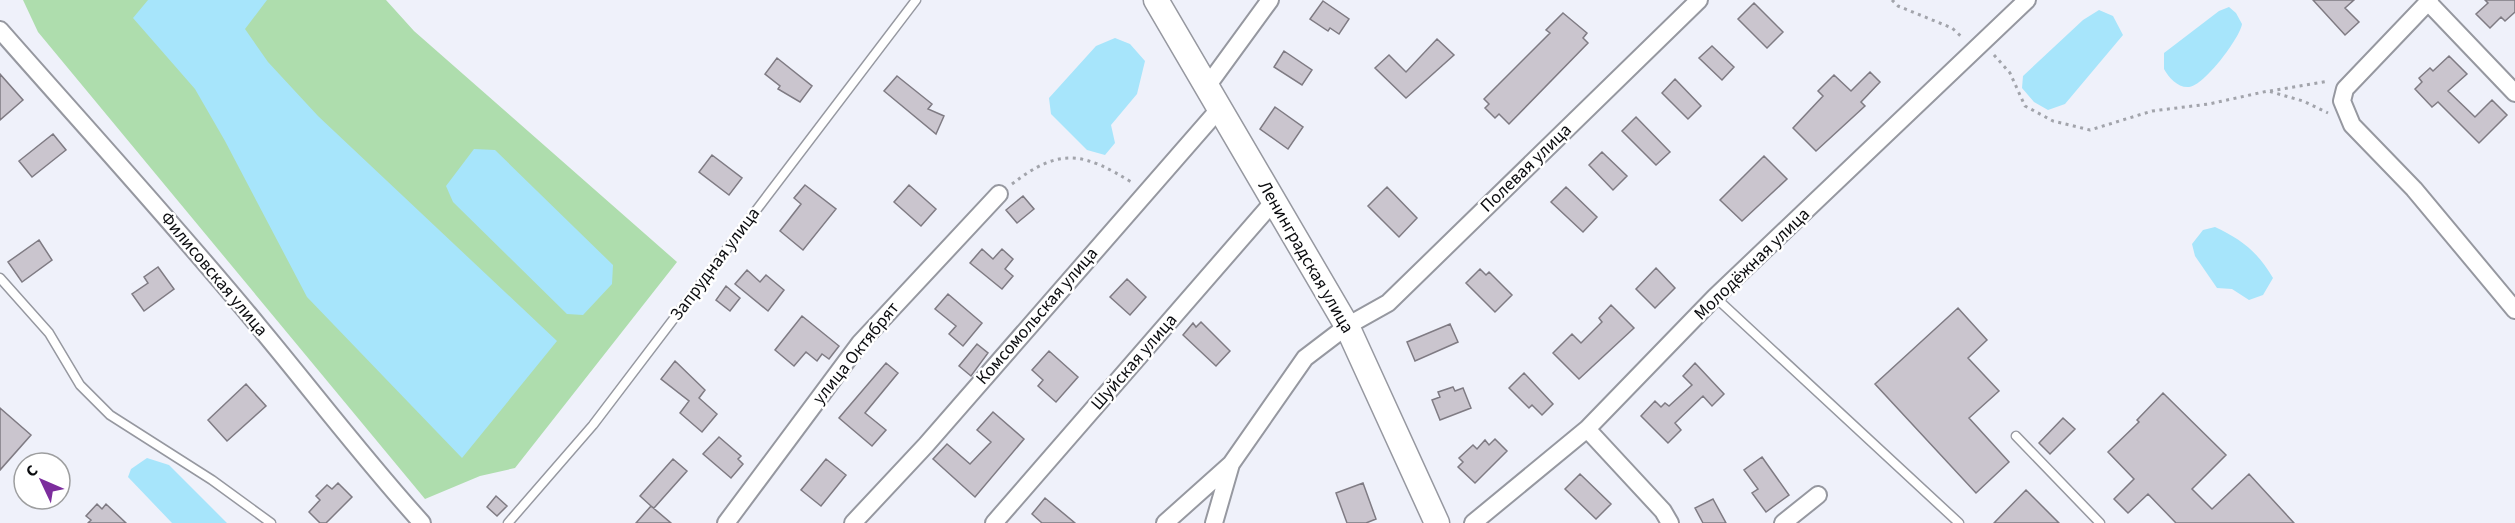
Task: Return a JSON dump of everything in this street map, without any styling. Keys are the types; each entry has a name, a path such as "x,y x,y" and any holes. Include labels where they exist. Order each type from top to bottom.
{"street":[{"name":"Ленинградская улица","path":"1156,0 1208,85 1347,326 1437,523"},
{"path":"1208,85 1270,0"},
{"name":"Полевая улица","path":"1231,464 1305,358 1347,326 1388,303 1699,0"},
{"name":"Молодёжная улица","path":"1473,523 1587,429 1716,297 2027,0"},
{"path":"2515,93 2429,1 2355,77 2345,89 2342,101 2352,125 2414,189 2515,310"},
{"name":"Филисовская улица","path":"0,30 161,212 422,523"},
{"name":"Комсомольская улица","path":"854,523 926,445 1220,108"},
{"name":"улица Октябрят","path":"726,523 860,344 999,194"},
{"name":"Шуйская улица","path":"994,523 1274,201"},
{"path":"1587,429 1663,511 1670,523"},
{"path":"1165,523 1231,464"},
{"path":"1214,523 1231,464"},
{"path":"1783,523 1818,495"}],"lane":[{"name":"Запрудная улица","path":"508,523 593,425 916,0"},
{"path":"0,278 49,333 80,385 110,415 212,480 271,523"},
{"path":"1716,297 1959,523"},
{"path":"2016,436 2100,523"}],"path":[{"path":"1892,0 1898,6 1952,28 1976,51 1995,56 2010,73 2025,106 2054,121 2090,130 2152,111 2209,104 2268,91 2355,77"},
{"path":"2268,91 2303,100 2352,125"},
{"path":"999,194 1025,174 1048,161 1068,157 1093,160 1147,191"}],"green space":[{"path":"23,0 386,0 414,31 677,262 515,468 480,476 425,499 38,32"}],"water":[{"path":"148,0 267,0 245,29 268,62 318,116 557,341 462,458 307,297 195,89 133,18"},
{"path":"2229,7 2236,13 2242,24 2235,40 2212,70 2196,85 2189,87 2171,79 2164,69 2164,53 2219,11"},
{"path":"2099,10 2113,16 2123,35 2065,104 2048,110 2034,102 2022,88 2023,76 2083,20"},
{"path":"1115,38 1130,44 1145,61 1137,94 1111,125 1115,143 1105,155 1087,150 1051,114 1049,98 1096,46"},
{"path":"474,149 495,150 613,265 612,284 583,315 567,314 453,202 446,186"},
{"path":"2215,227 2248,247 2267,269 2273,278 2263,295 2249,300 2232,289 2217,288 2195,256 2192,244 2203,230"},
{"path":"147,458 169,465 227,523 172,523 128,477 131,469"}],"building":[{"path":"2313,0 2354,0 2345,8 2359,22 2345,35"},
{"path":"2485,0 2515,0 2515,12 2505,21 2501,17 2490,28 2476,14 2488,3"},
{"path":"1323,1 1349,19 1339,34 1330,28 1328,31 1310,19"},
{"path":"1754,3 1783,32 1767,48 1738,19"},
{"path":"1563,13 1587,33 1583,38 1588,43 1509,124 1499,114 1495,118 1485,108 1489,104 1484,99 1550,33 1546,30"},
{"path":"1437,39 1454,55 1406,98 1375,68 1389,55 1406,72"},
{"path":"1712,46 1734,67 1722,80 1699,58"},
{"path":"1284,51 1312,70 1302,85 1274,67"},
{"path":"2449,56 2467,74 2448,91 2475,117 2492,100 2507,115 2479,143 2438,102 2432,107 2415,89 2422,82 2419,78 2430,68 2433,71"},
{"path":"777,58 812,86 800,102 778,89 780,86 765,74"},
{"path":"1870,72 1880,82 1861,102 1865,106 1816,151 1793,128 1823,96 1818,91 1834,75 1851,91"},
{"path":"0,74 23,100 0,120"},
{"path":"897,76 932,104 928,109 944,116 936,134 884,91"},
{"path":"1675,79 1701,106 1688,119 1662,93"},
{"path":"1275,107 1303,127 1288,149 1260,129"},
{"path":"1636,117 1670,152 1656,165 1622,131"},
{"path":"53,134 66,150 32,177 19,161"},
{"path":"1602,152 1627,176 1613,190 1589,165"},
{"path":"712,155 742,178 729,195 699,172"},
{"path":"1764,156 1787,179 1742,221 1720,200"},
{"path":"805,185 836,209 803,250 780,231 801,204 794,198"},
{"path":"909,185 936,209 921,226 894,202"},
{"path":"1387,187 1417,218 1399,237 1368,206"},
{"path":"1566,187 1597,217 1583,232 1551,202"},
{"path":"1023,196 1034,209 1017,223 1006,210"},
{"path":"39,240 52,260 22,282 8,262"},
{"path":"982,249 993,259 1002,249 1013,259 1005,269 1013,276 1002,289 970,263"},
{"path":"158,267 174,289 144,311 132,294 148,283 144,277"},
{"path":"1656,268 1675,288 1655,308 1636,289"},
{"path":"1480,269 1486,275 1489,272 1512,295 1495,312 1466,283"},
{"path":"747,270 760,282 766,275 784,290 768,311 735,284"},
{"path":"1127,279 1146,297 1130,315 1110,297"},
{"path":"726,286 740,298 730,311 716,300"},
{"path":"948,294 982,323 963,346 949,334 956,326 935,309"},
{"path":"1611,305 1634,328 1579,379 1553,353 1572,334 1581,343 1602,322 1599,318"},
{"path":"1958,308 1987,340 1968,358 1999,391 1969,418 2009,462 1976,493 1875,384"},
{"path":"802,316 839,346 829,359 822,354 817,361 806,352 794,366 775,350"},
{"path":"1201,322 1230,351 1216,366 1183,335 1193,323 1196,327"},
{"path":"1450,324 1458,342 1415,361 1407,342"},
{"path":"977,344 988,353 971,376 959,366"},
{"path":"1049,351 1078,377 1056,402 1038,386 1043,380 1032,370"},
{"path":"675,361 705,390 699,398 717,414 702,432 680,413 689,401 661,379"},
{"path":"886,363 898,373 865,413 886,430 872,446 839,418"},
{"path":"1695,363 1724,394 1712,406 1703,396 1675,423 1681,430 1668,443 1641,416 1655,401 1661,407 1665,403 1669,406 1692,385 1683,376"},
{"path":"1524,373 1553,404 1542,415 1532,405 1529,408 1509,388"},
{"path":"246,384 266,406 227,441 208,420"},
{"path":"1453,387 1455,391 1463,388 1471,408 1440,420 1432,400 1440,397 1438,392"},
{"path":"2163,393 2226,455 2192,489 2212,509 2249,474 2294,523 2176,523 2148,494 2128,513 2114,499 2134,479 2108,452 2139,422 2137,420"},
{"path":"0,408 31,435 17,451 12,451 12,456 0,470"},
{"path":"993,412 1024,439 975,497 933,459 947,444 970,464 991,442 977,430"},
{"path":"2063,418 2075,429 2050,454 2039,443"},
{"path":"719,437 741,456 738,459 743,464 731,478 703,454"},
{"path":"1495,439 1507,451 1475,483 1458,467 1463,462 1459,458 1473,445 1477,449 1485,440 1489,445"},
{"path":"1762,457 1789,495 1766,512 1752,493 1758,489 1744,470"},
{"path":"673,459 687,471 654,508 640,496"},
{"path":"826,459 846,475 821,506 801,490"},
{"path":"1580,474 1611,504 1596,519 1565,489"},
{"path":"338,483 352,497 326,523 320,523 309,512 320,500 316,496 327,485 332,489"},
{"path":"1363,483 1376,519 1366,523 1347,523 1336,493"},
{"path":"2026,490 2059,523 1994,523"},
{"path":"496,496 507,506 497,516 487,507"},
{"path":"1045,498 1075,523 1042,523 1032,514"},
{"path":"1713,499 1726,523 1703,523 1695,508"},
{"path":"97,504 102,509 106,504 126,523 88,523 91,520 86,516"},
{"path":"651,506 671,523 636,523"}]}
